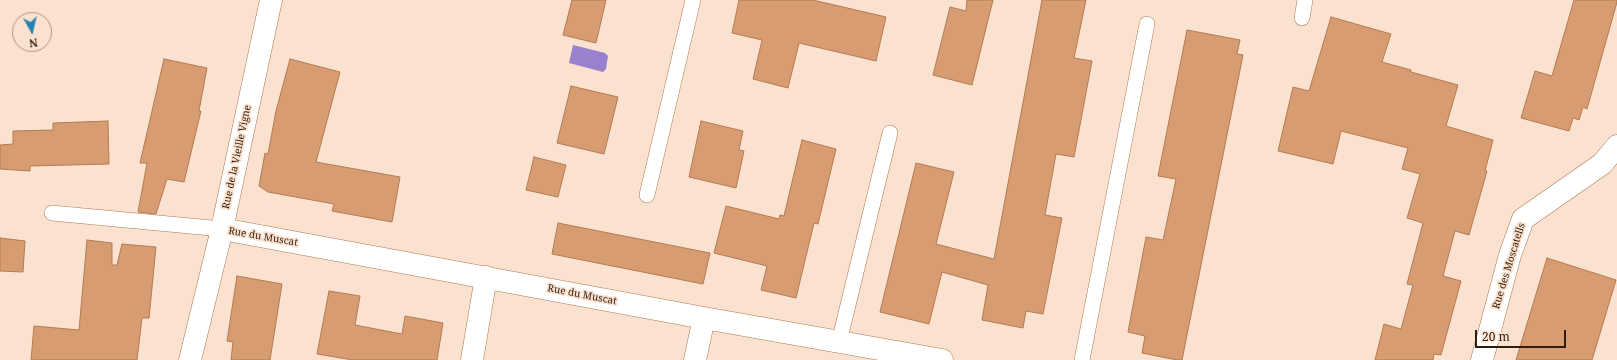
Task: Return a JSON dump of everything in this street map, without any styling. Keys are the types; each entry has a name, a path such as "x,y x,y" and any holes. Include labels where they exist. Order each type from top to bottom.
{"street":[{"name":"Rue de la Vieille Vigne","path":"190,360 222,229 271,0"},
{"name":"Rue des Moscatells","path":"1482,360 1510,255 1522,219 1602,164 1617,146"},
{"name":"Rue du Muscat","path":"222,229 704,318 942,360"},
{"path":"472,360 486,277"},
{"path":"695,360 704,318"}],"lane":[{"path":"648,196 694,0"},
{"path":"1302,18 1305,0"},
{"path":"1082,360 1147,24"},
{"path":"840,342 890,133"},
{"path":"52,213 222,229"}],"shaded area":[{"path":"573,45 605,53 608,56 606,69 603,72 569,63"}],"building":[{"path":"572,0 606,0 596,43 563,35"},
{"path":"739,0 813,0 886,17 876,61 799,43 788,88 753,79 762,40 732,33"},
{"path":"967,0 993,0 972,85 933,75 950,7 966,11"},
{"path":"1042,0 1086,0 1074,58 1092,61 1074,157 1056,154 1045,215 1062,218 1043,314 1026,311 1023,328 982,320 988,285 942,272 929,324 880,312 916,163 954,172 936,244 994,259"},
{"path":"1574,0 1617,0 1617,2 1587,109 1583,107 1579,120 1573,118 1569,131 1521,118 1535,71 1552,76"},
{"path":"1331,17 1391,34 1382,62 1458,85 1446,126 1493,140 1485,171 1487,171 1469,235 1455,231 1443,276 1461,281 1441,355 1434,354 1433,360 1375,360 1384,324 1401,329 1413,285 1407,284 1423,223 1407,218 1420,174 1402,169 1408,148 1341,131 1333,164 1278,151 1293,87 1309,91"},
{"path":"1187,30 1240,40 1237,54 1243,55 1182,360 1177,360 1142,353 1145,336 1128,332 1146,237 1163,240 1176,179 1158,176"},
{"path":"164,59 207,68 199,111 201,111 184,182 167,179 156,214 138,212 147,163 140,163"},
{"path":"290,59 340,72 316,162 400,177 392,222 332,211 334,204 268,192 259,186 265,153 268,154 276,111"},
{"path":"571,86 618,97 604,154 557,143"},
{"path":"108,121 109,164 30,166 30,171 0,169 0,145 13,144 13,131 53,130 53,123"},
{"path":"701,121 743,131 739,150 744,151 736,188 689,177"},
{"path":"802,140 836,149 818,224 814,223 796,298 761,290 767,266 714,253 726,206 779,219 780,215 784,216"},
{"path":"534,157 566,165 558,197 526,190"},
{"path":"558,223 710,253 703,284 552,254"},
{"path":"0,238 25,241 23,272 0,271"},
{"path":"87,240 112,243 112,265 117,265 122,244 156,247 149,318 142,318 137,360 31,360 34,326 79,330"},
{"path":"1547,258 1616,280 1592,360 1516,360"},
{"path":"237,276 282,284 270,360 231,360 233,342 227,341"},
{"path":"329,291 360,296 355,325 402,334 405,316 443,323 437,360 353,360 317,354"}]}
